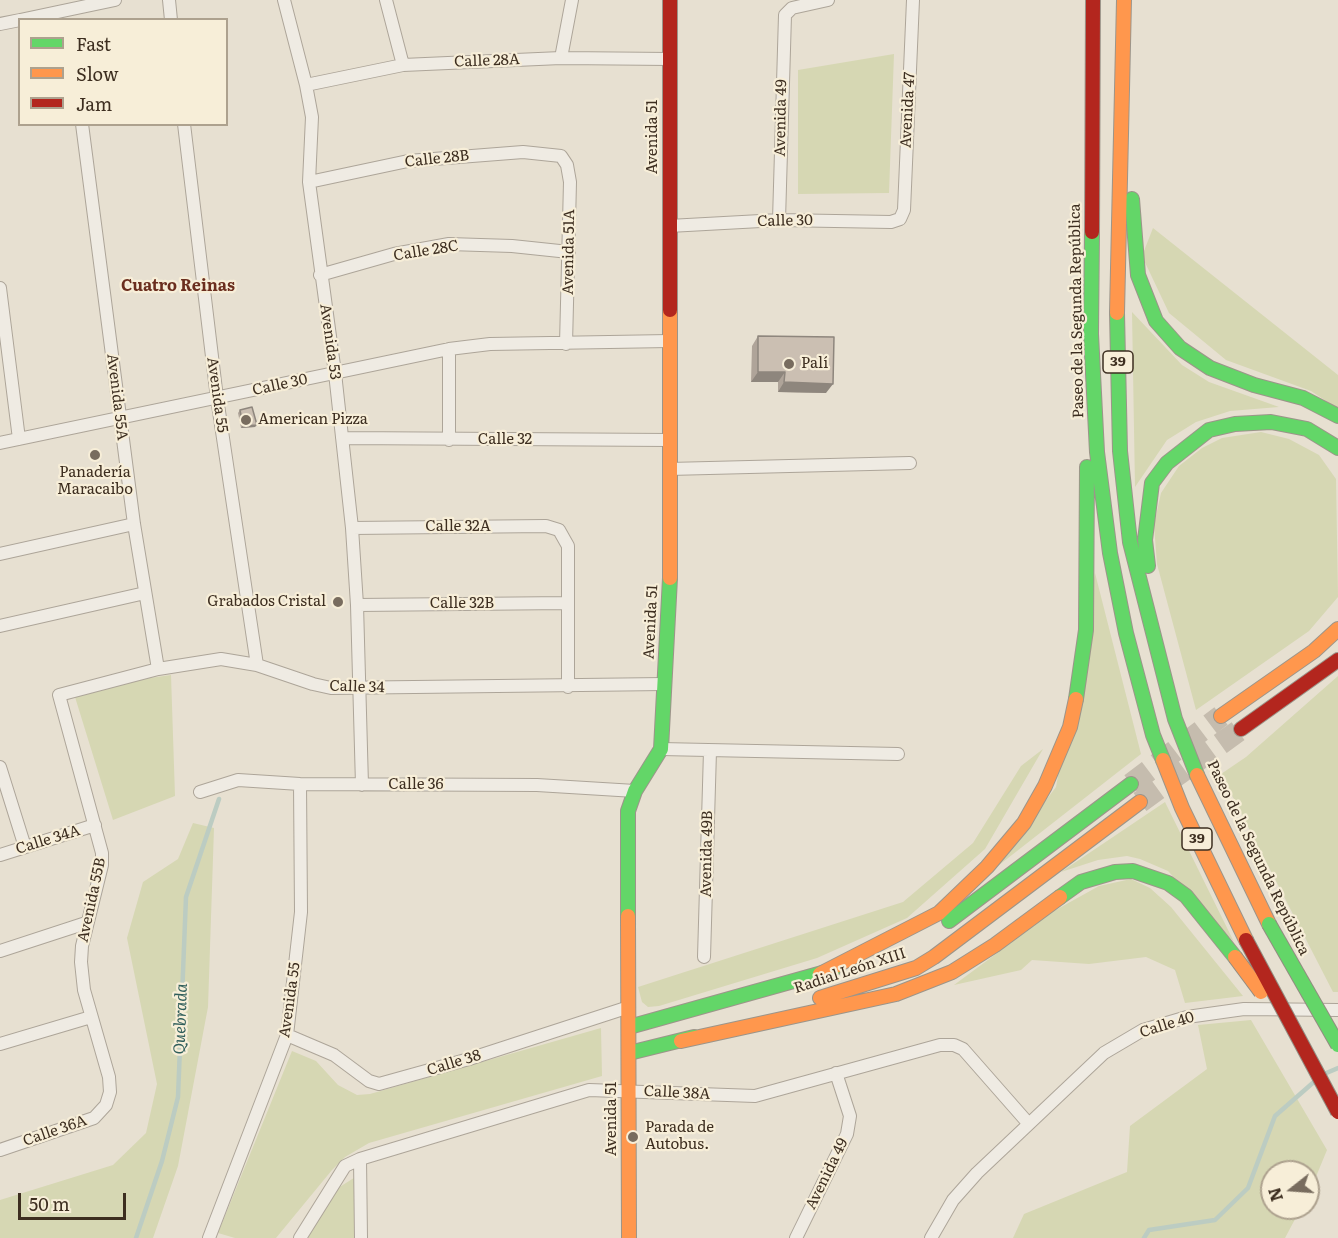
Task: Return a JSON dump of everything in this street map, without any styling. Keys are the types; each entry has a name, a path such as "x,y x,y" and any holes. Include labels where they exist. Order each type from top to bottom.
{"main road":[{"name":"Avenida 51","path":"629,1238 628,811 635,790 661,749 670,608 670,0"},
{"name":"Paseo de la Segunda República","path":"1093,0 1091,334 1097,452 1110,553 1126,633 1157,746 1182,808 1246,940 1338,1112"},
{"name":"Paseo de la Segunda República","path":"1124,0 1116,275 1120,451 1130,542 1162,677 1204,793 1269,924 1338,1045"},
{"path":"1124,51 1138,275 1156,321 1180,348 1210,368 1254,385 1303,398 1338,416"},
{"path":"820,974 920,926 939,913 987,867 1024,823 1045,786 1070,727 1081,677 1086,630 1091,334"},
{"path":"1162,677 1145,540 1152,483 1167,463 1209,430 1235,424 1271,422 1307,429 1338,448"},
{"path":"1221,716 1314,651 1338,629"},
{"path":"1241,729 1338,660"},
{"name":"Radial León XIII","path":"630,1027 820,974 902,947 946,923 1131,784"},
{"name":"Radial León XIII","path":"629,1053 681,1041 916,968 955,944 1140,802"},
{"path":"681,1041 884,997 952,972 995,945 1081,882 1115,872 1133,871 1168,883 1192,903 1300,1044"}],"street":[{"path":"36,18 68,14 115,0"},
{"path":"169,0 171,18"},
{"name":"Avenida 53","path":"284,0 312,117 309,182 335,373 352,528 357,605 362,785"},
{"path":"386,0 403,65"},
{"path":"561,58 572,0"},
{"name":"Avenida 49","path":"778,220 785,15 792,8 828,0"},
{"name":"Avenida 47","path":"900,219 904,210 913,0"},
{"path":"0,24 18,20"},
{"name":"Calle 28A","path":"306,85 403,65 561,58 669,58"},
{"name":"Avenida 55A","path":"82,126 119,418 158,669"},
{"name":"Avenida 55","path":"184,126 217,398 257,665"},
{"name":"Calle 28B","path":"309,182 408,161 448,157 523,152 548,153 565,160"},
{"name":"Avenida 51A","path":"565,160 570,182 566,344"},
{"name":"Calle 30","path":"669,226 778,220 891,222 900,219"},
{"name":"Calle 28C","path":"320,275 394,254 449,244 512,246 569,252"},
{"path":"0,288 19,439"},
{"name":"Calle 30","path":"0,443 449,349 490,344 669,340"},
{"path":"449,349 449,440"},
{"name":"Calle 32","path":"342,438 669,440"},
{"path":"669,469 910,463"},
{"path":"0,554 134,524"},
{"name":"Calle 32A","path":"352,528 546,526 562,533 568,546 568,603"},
{"path":"0,626 145,593"},
{"path":"568,603 568,687"},
{"name":"Calle 32B","path":"357,605 568,603"},
{"name":"Calle 34","path":"58,696 158,669 215,659 257,665 313,684 360,688 664,684"},
{"name":"Avenida 55B","path":"58,696 95,825 102,862 86,923 82,946 82,976 91,1017 109,1077 110,1092 106,1105"},
{"path":"661,749 898,754"},
{"name":"Avenida 49B","path":"704,957 710,751"},
{"path":"0,767 25,847"},
{"name":"Calle 36","path":"200,792 238,780 300,784 537,785 635,790"},
{"name":"Avenida 55","path":"210,1238 287,1035 302,912 300,784"},
{"name":"Calle 34A","path":"0,855 95,825"},
{"path":"0,951 86,923"},
{"name":"Calle 38","path":"287,1035 334,1055 369,1081 379,1084 469,1059 629,1007"},
{"name":"Calle 40","path":"931,1238 953,1200 1028,1123 1104,1053 1143,1030 1186,1017 1244,1009 1338,1010"},
{"path":"0,1044 91,1017"},
{"name":"Calle 38A","path":"300,1238 345,1166 360,1159 589,1090 629,1090 677,1095 755,1096 939,1045 954,1045 963,1049 1028,1123"},
{"name":"Avenida 49","path":"796,1238 847,1134 850,1116 836,1073"},
{"name":"Calle 36A","path":"0,1150 85,1122 94,1118 106,1105"},
{"path":"360,1159 361,1238"}],"green space":[{"path":"894,54 889,193 798,194 798,70"},
{"path":"1153,228 1338,375 1338,409 1311,391 1226,360 1169,313 1142,256"},
{"path":"1132,312 1182,365 1209,382 1279,407 1230,411 1196,422 1167,440 1135,487"},
{"path":"1261,432 1289,439 1319,455 1336,479 1338,597 1309,631 1196,710 1157,564 1154,525 1161,493 1179,466 1202,448 1222,438"},
{"path":"1095,573 1141,754 994,869 1056,787"},
{"path":"171,675 175,796 113,820 75,697 143,679"},
{"path":"1338,676 1338,992 1333,992 1221,774 1246,757"},
{"path":"1043,749 985,849 907,918 817,958 659,1006 648,1007 642,1002 638,987 903,902 973,843 1021,766"},
{"path":"1165,802 1234,942 1168,871 1140,859 1127,856 1098,860 1061,872"},
{"path":"193,823 214,828 208,1007 178,1166 153,1238 0,1238 0,1200 113,1165 146,1133 157,1084 127,938 143,882 178,859"},
{"path":"1131,879 1150,888 1171,907 1243,996 1185,1003 1175,970 1146,957 1089,964 1032,960 1021,970 954,985 1054,911 1099,886"},
{"path":"1251,1020 1327,1150 1320,1167 1320,1160 1260,1160 1260,1220 1295,1220 1285,1238 1013,1238 1024,1214 1127,1172 1130,1126 1207,1069 1198,1025"},
{"path":"601,1028 602,1076 369,1143 345,1157 332,1170 276,1238 235,1238 218,1233 292,1051 316,1061 338,1085 357,1095 370,1094"},
{"path":"357,1176 356,1238 307,1238 338,1188"}],"building":[{"name":"Palí","path":"758,336 834,337 833,384 784,382 785,372 758,372"},
{"name":"American Pizza","path":"252,407 257,425 243,426 240,410"}],"waterway":[{"name":"Quebrada","path":"136,1238 162,1161 178,1097 186,897 219,799"},
{"path":"1324,1074 1338,1068"},
{"path":"1144,1238 1149,1230 1215,1220 1248,1188 1275,1116 1315,1081"}],"tunnel":[{"path":"1131,784 1221,716"},
{"path":"1140,802 1241,729"}],"traffic: fast":[{"path":"1132,199 1138,275 1156,321 1180,348 1210,368 1254,385 1303,398 1338,416"},
{"path":"1092,232 1091,334 1097,452 1110,553 1126,633 1153,735 1163,760"},
{"path":"1117,313 1120,451 1130,542 1175,719 1197,775"},
{"path":"1148,566 1145,540 1152,483 1167,463 1209,430 1235,424 1271,422 1307,429 1338,448"},
{"path":"1076,699 1086,630 1087,467"},
{"path":"628,916 628,811 635,791 661,749 670,578"},
{"path":"949,921 1131,784"},
{"path":"1060,897 1081,882 1115,872 1133,871 1168,883 1186,896 1235,957"},
{"path":"1269,924 1338,1045"},
{"path":"629,1027 833,970"},
{"path":"629,1053 694,1037"}],"traffic: slow":[{"path":"1117,313 1124,0"},
{"path":"670,310 670,578"},
{"path":"1221,716 1314,651 1338,629"},
{"path":"820,974 939,913 987,867 1024,823 1045,786 1070,727 1076,699"},
{"path":"1163,760 1182,808 1246,940"},
{"path":"1197,775 1269,924"},
{"path":"820,998 916,968 934,957 1140,802"},
{"path":"681,1041 896,994 952,972 995,945 1060,897"},
{"path":"628,916 629,1238"},
{"path":"1235,957 1261,992"}],"traffic: jam":[{"path":"670,0 670,310"},
{"path":"1092,232 1093,0"},
{"path":"1241,729 1338,660"},
{"path":"1246,940 1338,1112"}],"place":[{"name":"Palí","path":"789,364"},
{"name":"American Pizza","path":"246,420"},
{"name":"Panadería Maracaibo","path":"95,455"},
{"name":"Grabados Cristal","path":"338,602"},
{"name":"Parada de Autobus.","path":"633,1137"}],"district":[{"name":"Cuatro Reinas","path":"178,286"}]}
